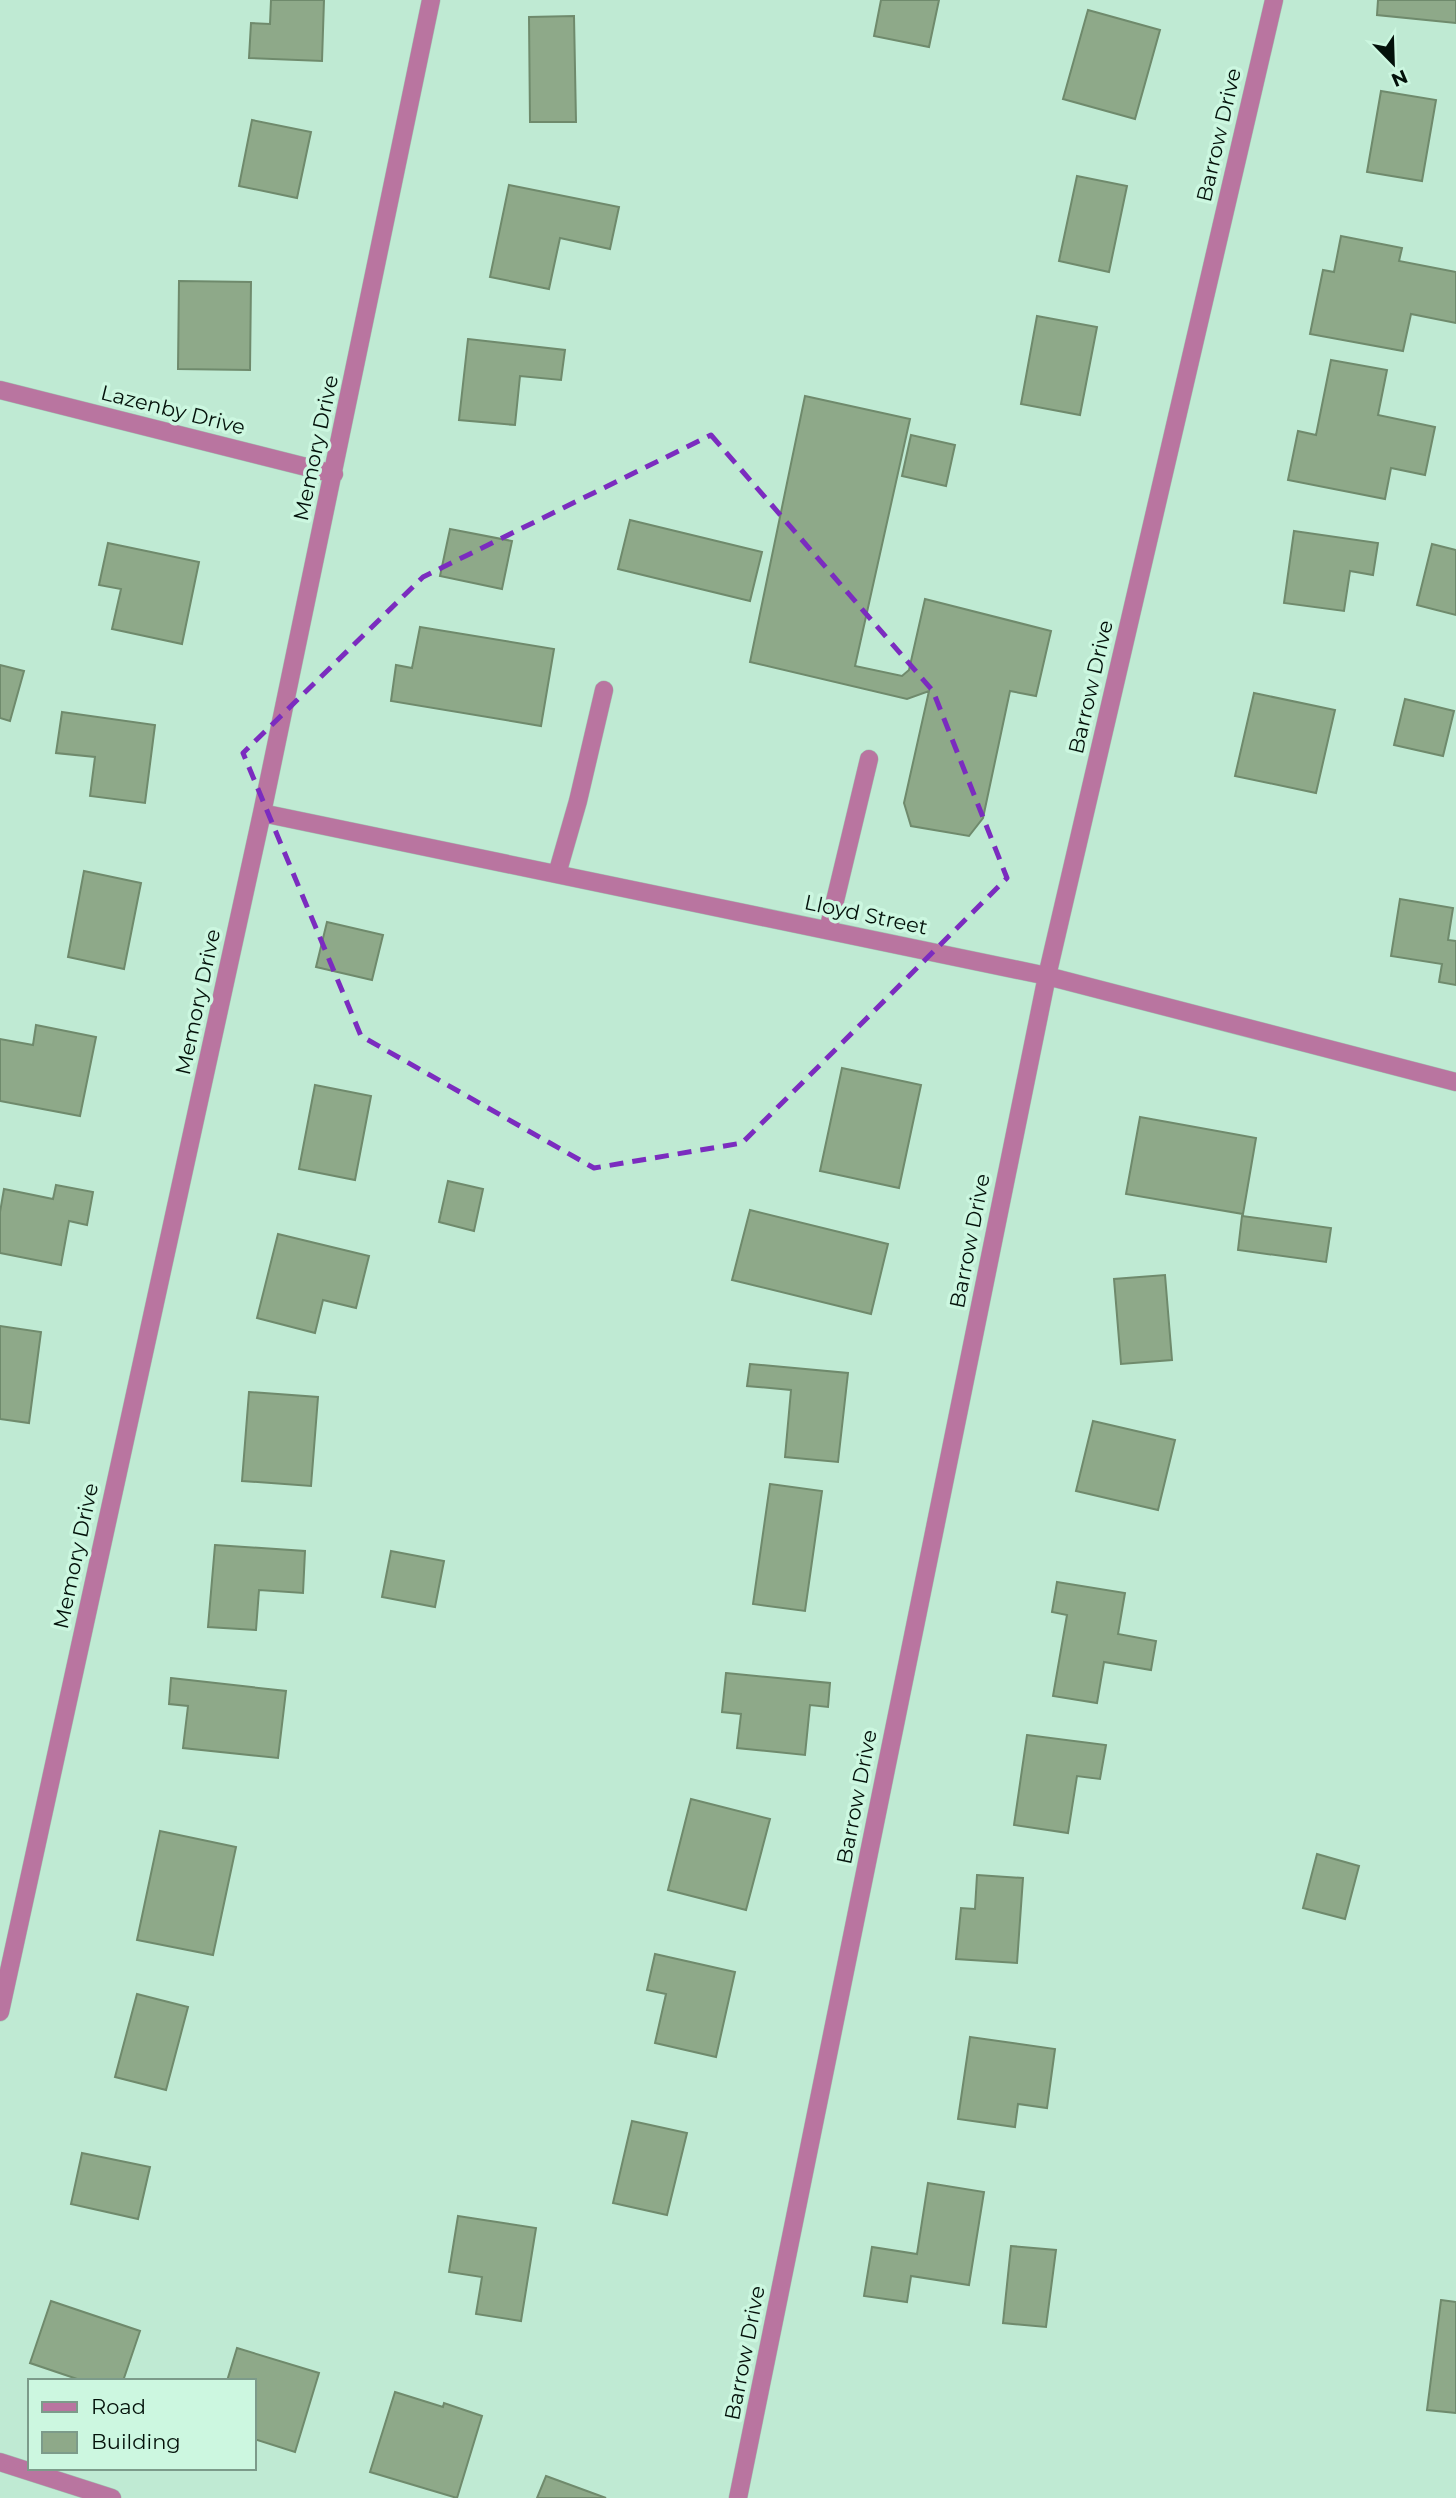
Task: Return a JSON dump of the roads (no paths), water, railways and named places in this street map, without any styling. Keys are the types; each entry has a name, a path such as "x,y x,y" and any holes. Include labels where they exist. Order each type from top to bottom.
{"street":[{"name":"Memory Drive","path":"0,2012 262,813 431,0"},
{"name":"Barrow Drive","path":"738,2498 1047,976 1274,0"},
{"name":"Lazenby Drive","path":"0,390 334,474"},
{"path":"556,874 578,801 604,690"},
{"path":"828,930 869,759"},
{"name":"Lloyd Street","path":"262,813 1047,976 1456,1082"},
{"path":"0,2462 112,2498"}]}
